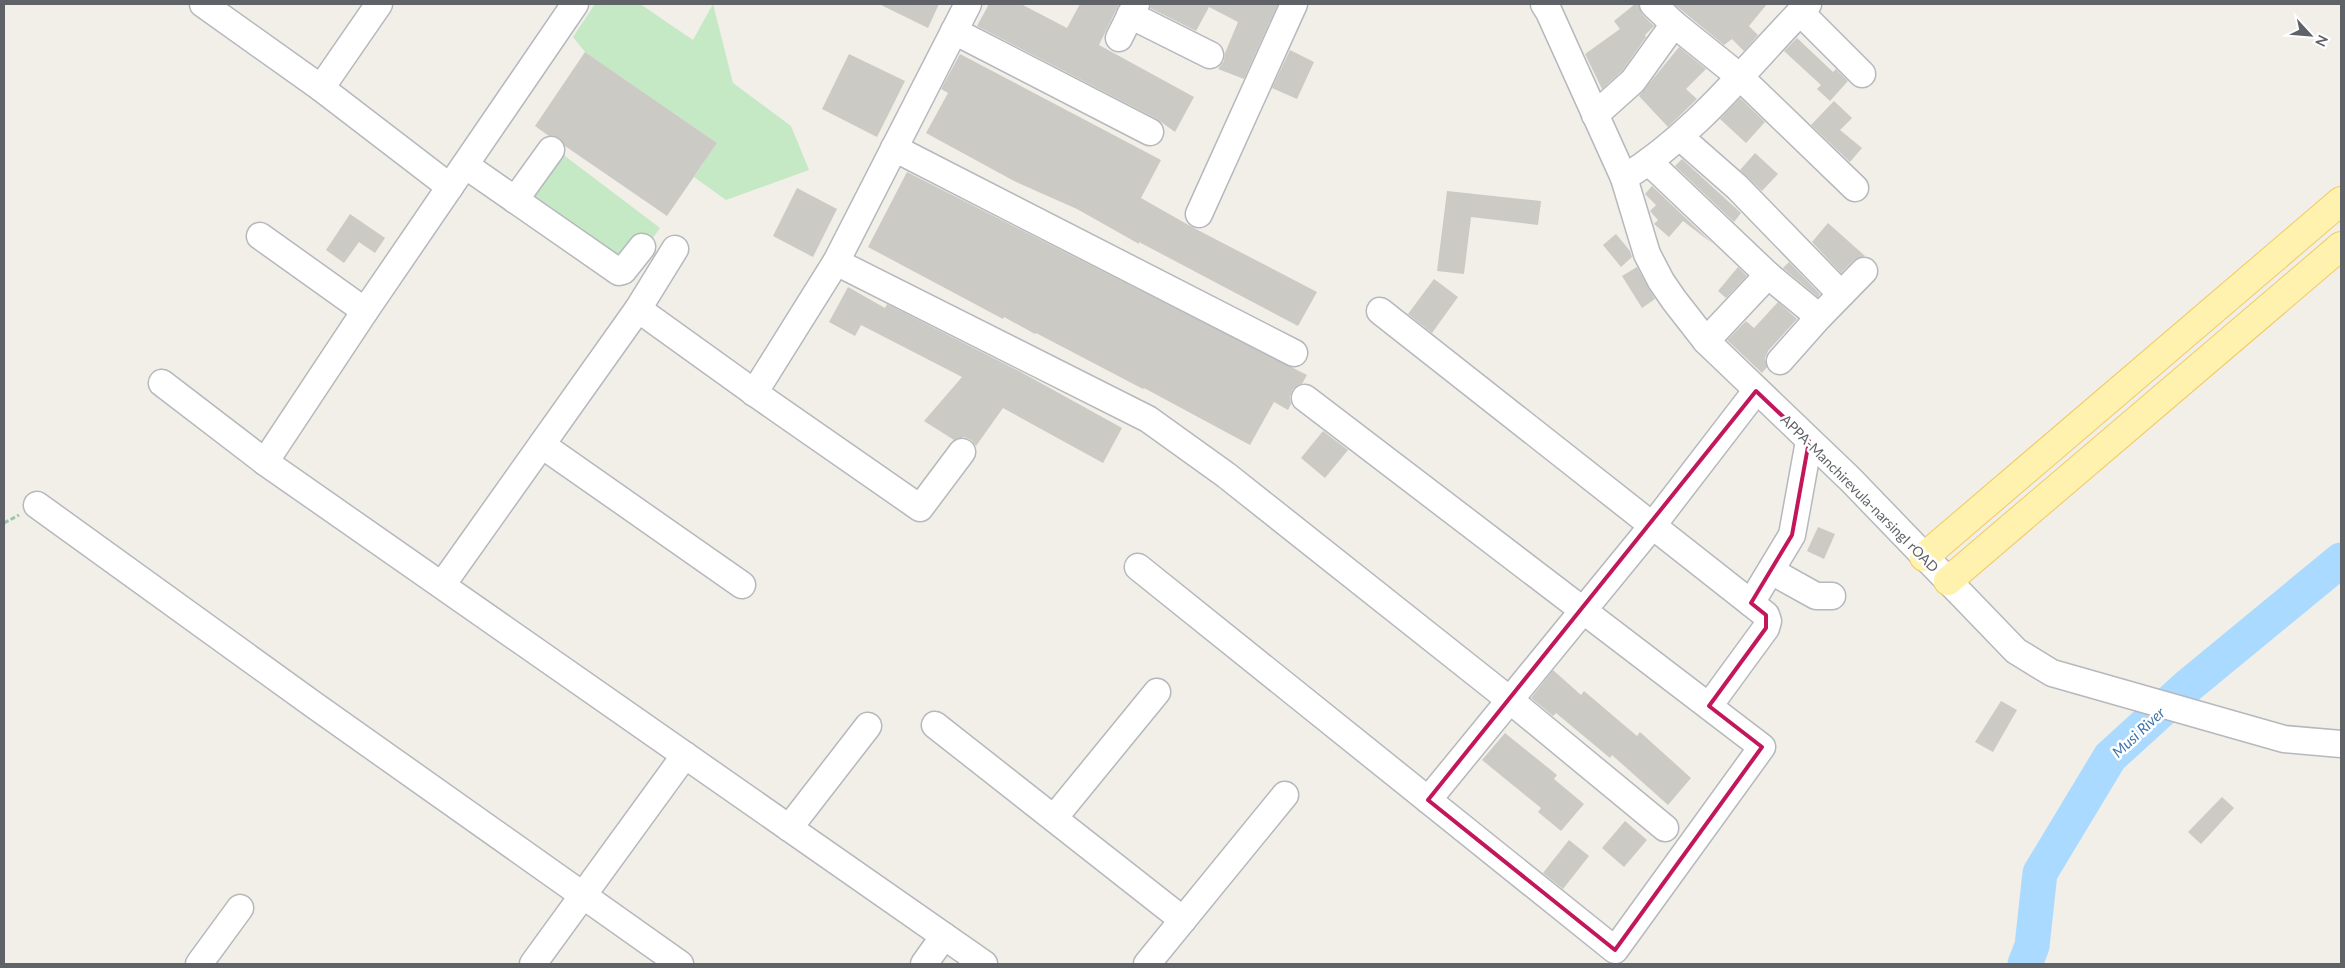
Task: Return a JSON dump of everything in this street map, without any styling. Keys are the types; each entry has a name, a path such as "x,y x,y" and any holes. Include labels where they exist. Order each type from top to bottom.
{"main road":[{"path":"1924,556 2341,201"},
{"path":"1948,581 2341,246"}],"street":[{"path":"203,4 321,88 450,187"},
{"path":"321,88 379,4"},
{"path":"265,462 365,311 575,4"},
{"path":"754,393 836,262 968,4"},
{"path":"1200,214 1294,4"},
{"name":"APPA-Manchirevula-narsingI rOAD","path":"1544,4 1624,178 1647,254 1661,281 1706,341 1756,392 1851,480 2016,651 2052,673 2284,740 2341,744"},
{"path":"1653,4 1674,24 1740,77 1855,188"},
{"path":"1624,178 1649,162 1680,137 1740,77 1804,8 1862,74"},
{"path":"1128,19 1210,55"},
{"path":"1595,116 1633,81 1674,24"},
{"path":"954,31 1150,132"},
{"path":"1680,137 1737,187 1841,294"},
{"path":"894,148 1294,353"},
{"path":"515,200 552,150"},
{"path":"1649,162 1768,275 1819,317"},
{"path":"465,165 620,272 623,271 642,247"},
{"path":"260,236 365,311"},
{"path":"442,586 638,309 674,249"},
{"path":"836,262 1148,419 1226,475 1511,701 1666,828"},
{"path":"1780,361 1819,317 1864,271"},
{"path":"1706,341 1768,275"},
{"path":"638,309 754,393 920,508 962,452"},
{"path":"1380,312 1766,614 1768,621 1766,628 1709,706"},
{"path":"162,383 265,462 984,964"},
{"path":"1428,800 1511,701 1653,525 1756,392"},
{"path":"1138,567 1428,800 1616,957 1762,747 1305,398"},
{"path":"1751,603 1792,535 1809,441"},
{"path":"542,444 742,585"},
{"path":"37,505 581,896 680,964"},
{"path":"1770,571 1816,596 1832,596"},
{"path":"1054,818 1157,692"},
{"path":"935,725 1183,920"},
{"path":"790,828 868,726"},
{"path":"533,964 685,755"},
{"path":"1147,964 1285,795"},
{"path":"199,964 240,908"},
{"path":"924,964 944,936"}],"highlighted area":[{"path":"1756,391 1809,441 1792,535 1751,603 1766,615 1766,628 1709,706 1762,747 1615,950 1428,800"}],"green space":[{"path":"595,4 640,4 693,40 713,4 733,83 791,126 809,170 726,200 694,177 717,143 585,52 573,37"},
{"path":"557,150 660,228 621,281 517,203"}],"building":[{"path":"879,4 939,4 928,28"},
{"path":"989,4 1021,4 1067,28 1080,4 1119,4 1099,45 1194,97 1175,132 1157,119 977,26"},
{"path":"1151,4 1278,4 1244,79 1218,69 1224,61 1225,53 1238,22 1209,7 1196,31 1150,8"},
{"path":"1635,4 1638,4 1642,14 1654,26 1645,35 1646,37 1622,71 1602,89 1585,54 1620,29 1614,21"},
{"path":"1674,4 1767,4 1749,26 1758,35 1744,51 1732,39 1724,45"},
{"path":"1797,38 1833,72 1836,69 1848,81 1830,101 1817,89 1821,85 1784,51"},
{"path":"1679,47 1706,69 1686,89 1697,99 1668,127 1639,96"},
{"path":"1290,50 1314,62 1297,99 1272,88"},
{"path":"585,52 717,143 667,216 565,146 559,138 549,136 535,126"},
{"path":"849,54 905,81 877,137 822,109"},
{"path":"960,54 1161,160 1141,198 1192,227 1317,292 1298,326 1139,242 1139,244 1077,209 1014,181 926,133 948,93 941,89"},
{"path":"1740,98 1765,122 1746,143 1720,119"},
{"path":"1834,101 1852,118 1840,130 1862,148 1850,162 1811,125"},
{"path":"1755,153 1778,174 1762,191 1740,170"},
{"path":"1682,159 1741,213 1734,222 1675,166"},
{"path":"907,172 1307,375 1302,384 1293,389 1290,397 1291,404 1288,410 1274,402 1250,445 1144,388 1004,317 1003,319 868,247"},
{"path":"1652,186 1713,244 1683,221 1669,237 1654,224 1658,220 1650,211 1656,205 1645,194"},
{"path":"797,188 837,209 813,257 773,236"},
{"path":"1447,191 1541,201 1538,225 1471,217 1464,274 1437,271"},
{"path":"350,214 385,238 375,253 359,242 344,263 326,250"},
{"path":"1828,223 1865,256 1854,260 1841,273 1812,242"},
{"path":"1616,234 1630,251 1632,257 1621,267 1603,245"},
{"path":"1789,262 1820,294 1818,297 1783,268"},
{"path":"1637,267 1655,299 1642,308 1622,276"},
{"path":"1738,267 1747,276 1726,298 1718,291"},
{"path":"1434,279 1458,297 1432,333 1408,314"},
{"path":"848,287 885,308 887,304 1019,371 1122,428 1103,463 1003,408 976,446 971,440 964,437 954,440 924,421 962,377 861,325 855,336 829,322"},
{"path":"1778,302 1797,319 1768,351 1765,358 1767,367 1762,373 1727,340 1746,321 1754,328"},
{"path":"1323,431 1348,450 1325,478 1301,458"},
{"path":"1818,527 1835,534 1824,559 1807,551"},
{"path":"1553,670 1581,695 1584,691 1637,736 1640,732 1691,778 1668,805 1612,755 1610,758 1556,713 1553,716 1531,698"},
{"path":"2001,701 2017,710 1993,752 1975,742"},
{"path":"1505,733 1557,775 1554,779 1584,804 1561,831 1538,812 1541,808 1482,760"},
{"path":"2222,797 2234,808 2201,844 2188,832"},
{"path":"1625,821 1647,840 1624,867 1602,848"},
{"path":"1569,840 1589,856 1563,889 1543,873"}],"waterway":[{"name":"Musi River","path":"2025,964 2032,946 2040,873 2110,757 2188,686 2341,560"}]}
